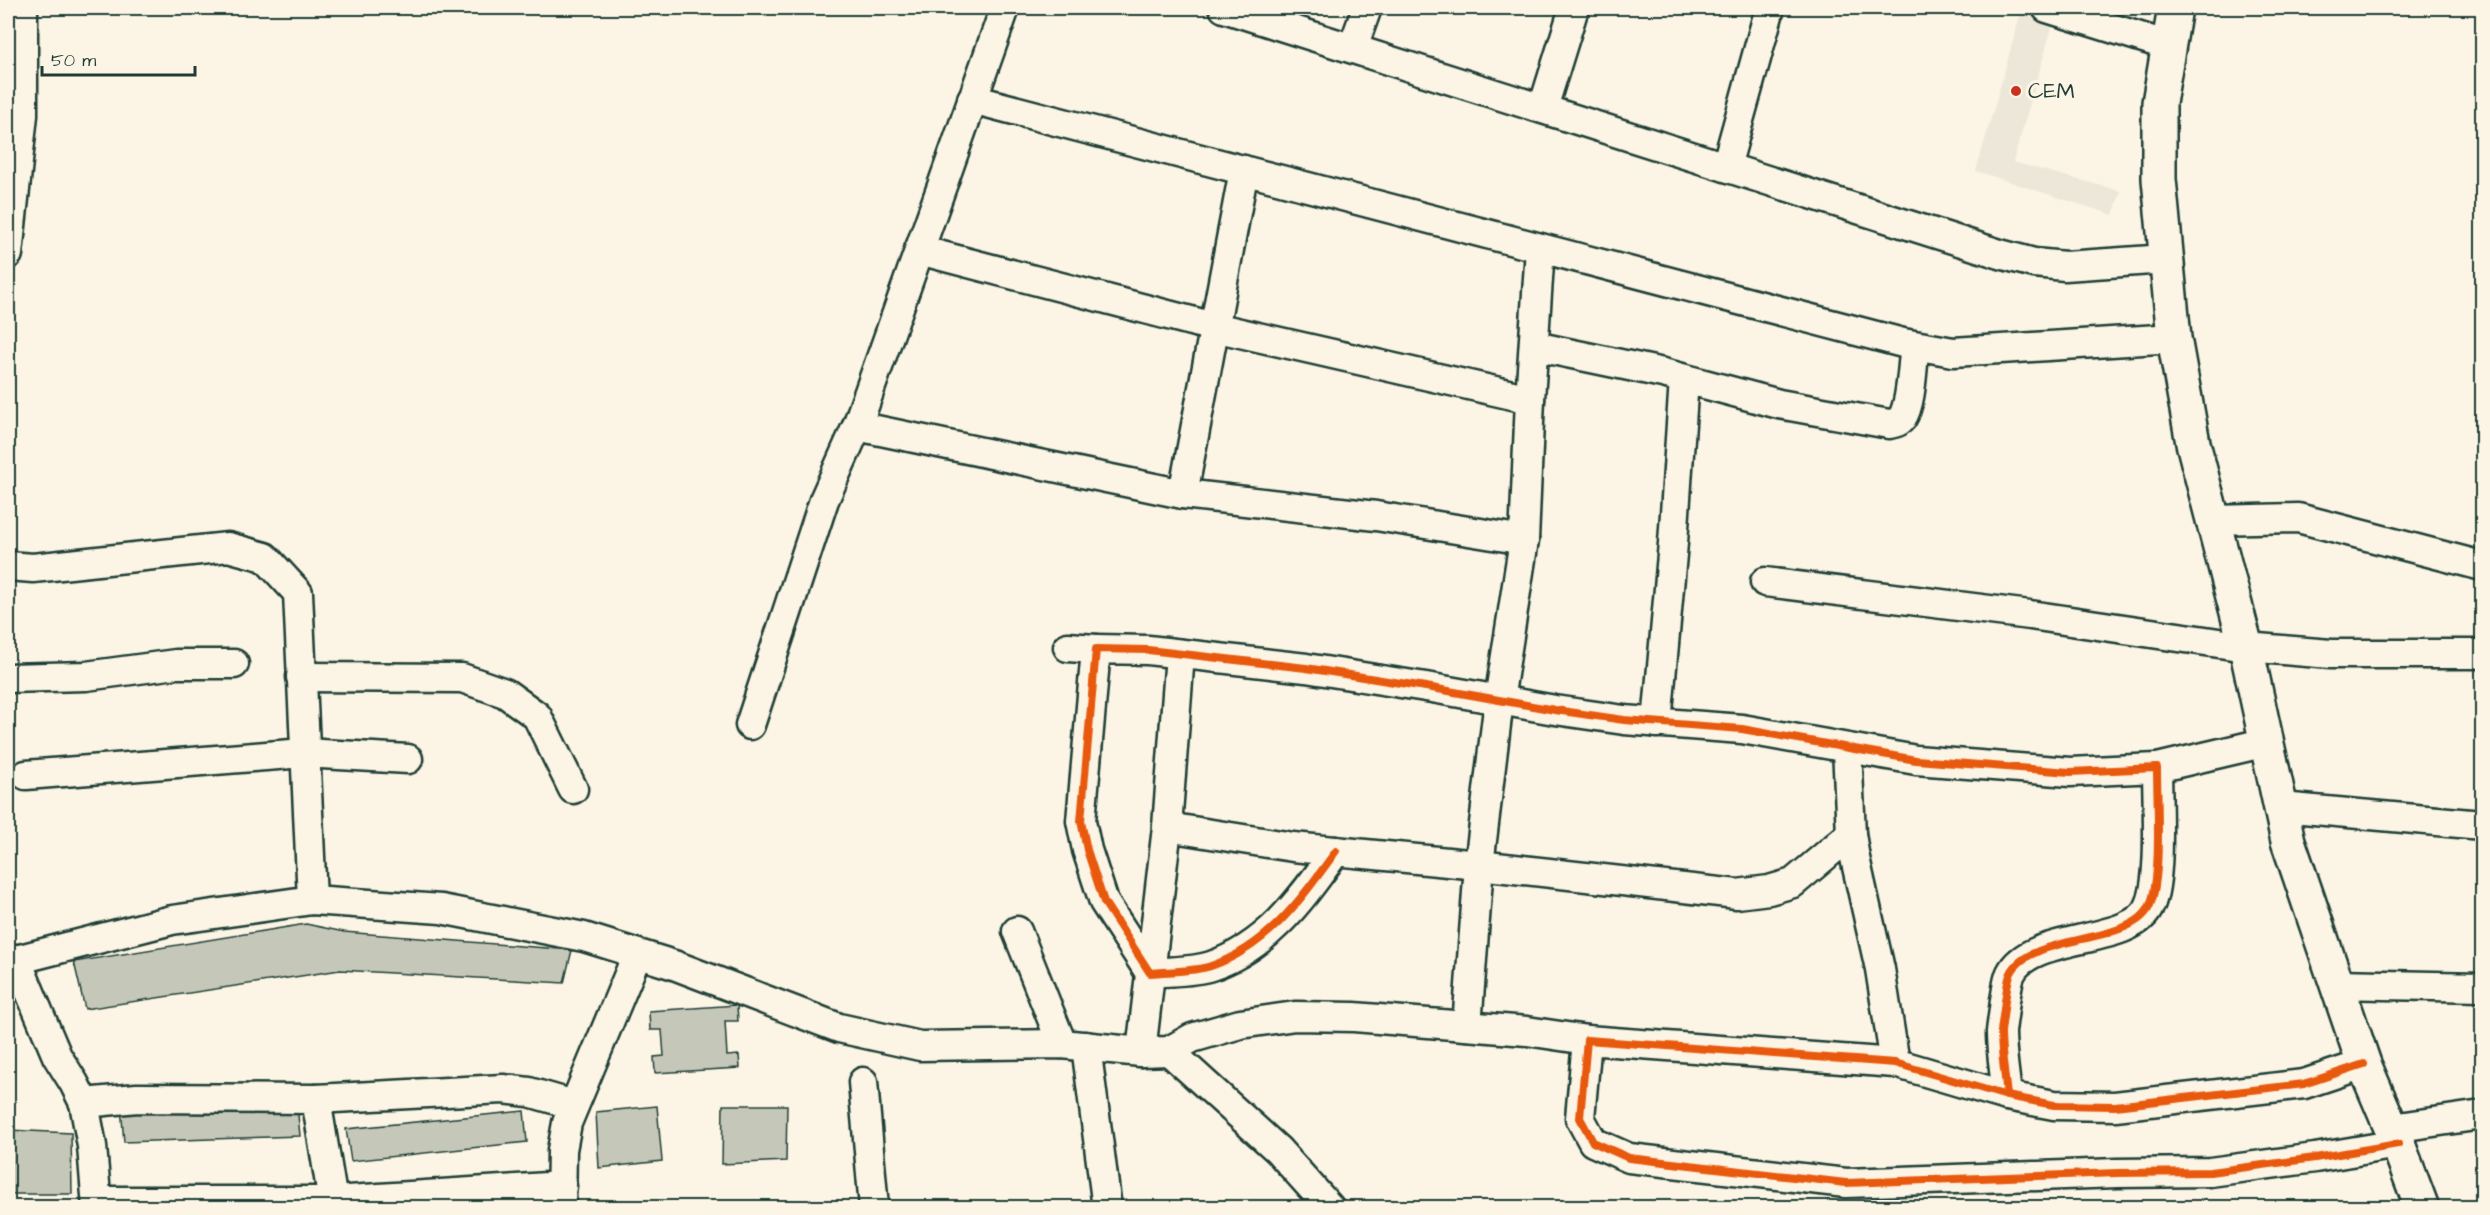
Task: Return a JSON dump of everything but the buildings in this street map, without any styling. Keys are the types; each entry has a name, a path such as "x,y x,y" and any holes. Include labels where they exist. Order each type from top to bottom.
{"main road":[{"path":"2175,8 2159,114 2159,179 2174,338 2193,443 2246,646 2288,841 2364,1064 2395,1136 2422,1208"}],"street":[{"path":"8,254 23,115 23,8"},
{"path":"750,725 824,500 856,426 1005,8"},
{"path":"1224,8 1353,47 2000,254 2034,263 2065,266 2166,259"},
{"path":"1353,47 1367,8"},
{"path":"1543,108 1574,8"},
{"path":"1726,167 1770,8"},
{"path":"2047,8 2169,46"},
{"path":"972,99 1915,346 1953,352 2174,338"},
{"path":"1183,494 1244,170"},
{"path":"1467,1026 1479,865 1499,700 1524,540 1540,248"},
{"path":"919,250 1214,327 1530,399"},
{"path":"1534,346 1684,379 1779,404 1889,424 1898,422 1907,403 1915,346"},
{"path":"1657,723 1673,543 1684,379"},
{"path":"856,426 1183,494 1376,516 1524,540"},
{"path":"2213,520 2298,518 2482,566"},
{"path":"8,566 33,568 228,547 265,557 298,593 312,900"},
{"path":"1765,582 2030,615 2246,646 2331,654 2482,654"},
{"path":"1068,646 1148,650 1306,668 1657,723 1742,729 1916,760 2010,768 2070,772 2157,768 2266,742"},
{"path":"1096,649 1081,821 1087,850 1104,902 1150,973"},
{"path":"1180,654 1167,827 1150,973 1155,1051 1278,1150 1330,1208"},
{"path":"8,678 86,676 176,664 234,663"},
{"path":"301,677 462,678 505,693 537,716 573,789"},
{"path":"1847,748 1851,834 1880,969 1895,1063"},
{"path":"26,776 304,753 408,759"},
{"path":"2007,1096 2001,1032 2010,975 2017,963 2053,947 2133,924 2150,906 2154,888 2157,768"},
{"path":"2281,807 2482,825"},
{"path":"1167,827 1293,847 1737,894 1769,891 1793,883 1851,834"},
{"path":"1150,973 1209,966 1254,945 1296,905 1336,851"},
{"path":"637,955 574,1105 563,1142 561,1197 334,1204 97,1204 92,1146 84,1103 57,1056 12,961 172,920 312,900 441,909 584,937 674,965 839,1028 920,1046 1074,1045 1155,1051 1240,1024 1296,1016 1354,1017 1527,1031 1587,1040 1895,1063 2007,1096 2054,1105 2125,1105 2304,1084 2364,1064"},
{"path":"1017,931 1074,1045 1107,1208"},
{"path":"2335,984 2482,987"},
{"path":"1587,1040 1580,1118 1593,1142 1629,1158 1846,1183 2117,1173 2210,1172 2315,1158 2482,1115"},
{"path":"863,1082 873,1208"},
{"path":"84,1103 137,1098 316,1099 503,1089 529,1092 574,1105"},
{"path":"316,1099 334,1204"}],"shaded area":[{"name":"CEM","path":"2021,13 2054,21 2013,162 2121,191 2113,215 1976,171"}],"cycle path":[{"path":"1336,851 1282,919 1250,946 1232,957 1204,968 1150,973 1104,902 1087,850 1081,821 1096,649 1148,650 1306,668 1624,720 1742,729 1916,760 2070,772 2157,768 2157,858 2154,893 2150,905 2140,918 2124,927 2039,951 2022,960 2011,973 2001,1032 2007,1096"},
{"path":"2364,1064 2304,1084 2115,1106 2054,1105 2007,1096 1895,1063 1587,1040 1580,1118 1593,1142 1629,1158 1846,1183 2117,1173 2210,1172 2398,1144"}],"place":[{"name":"CEM","path":"2016,91"}]}
